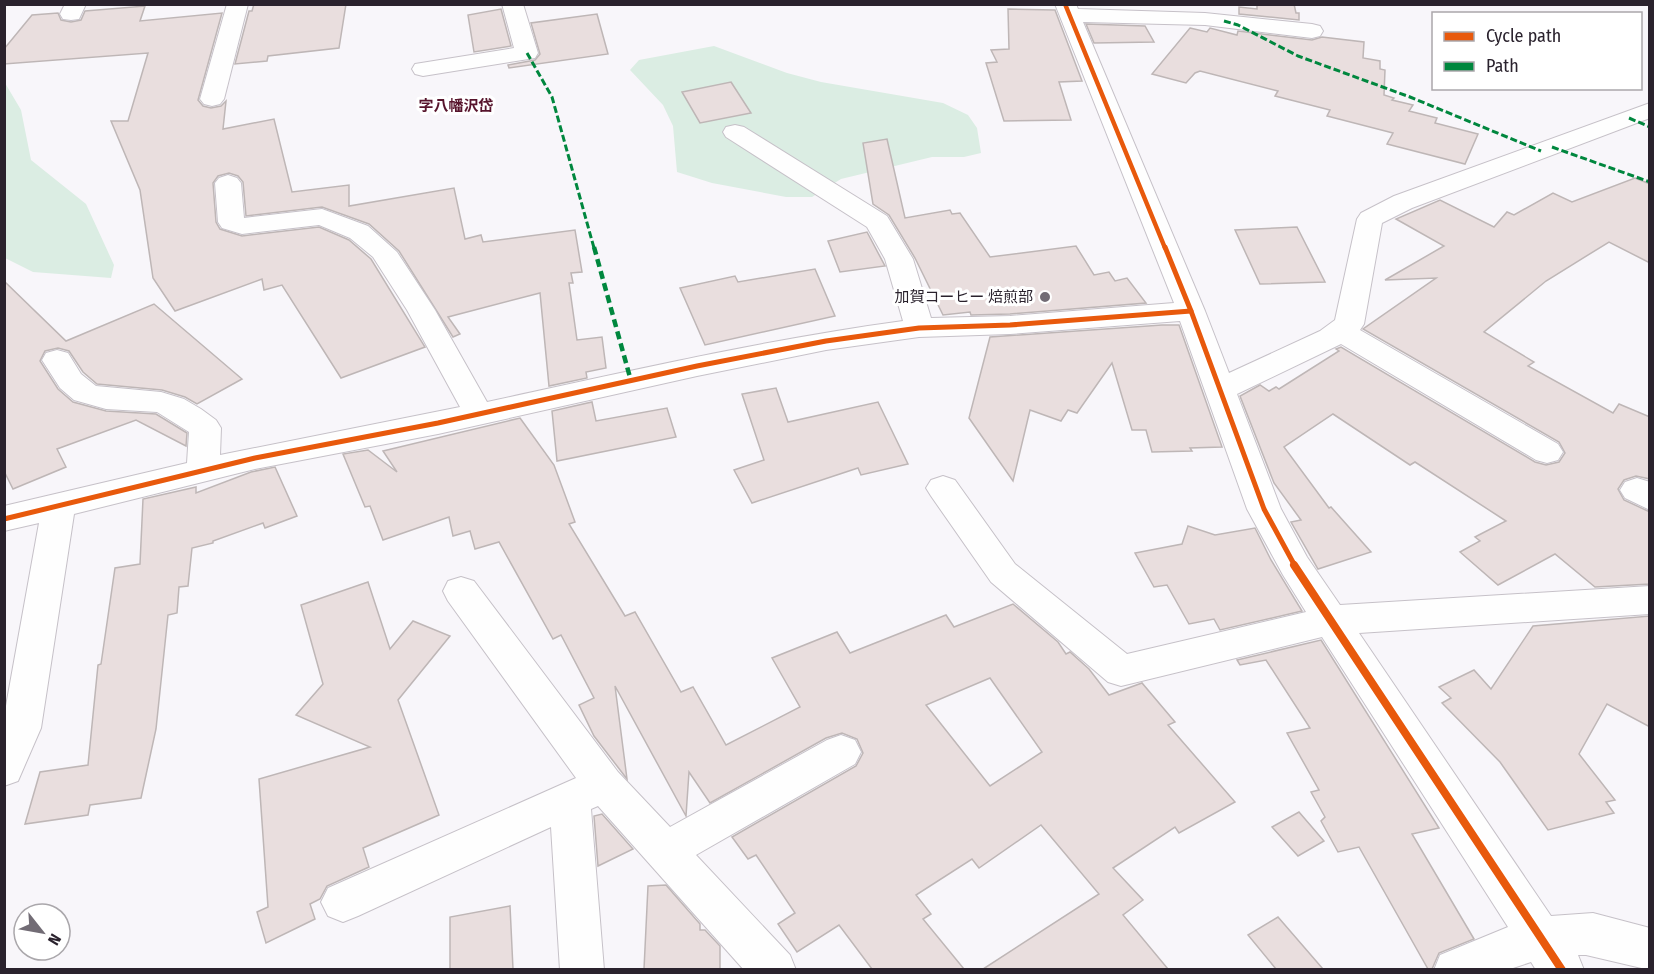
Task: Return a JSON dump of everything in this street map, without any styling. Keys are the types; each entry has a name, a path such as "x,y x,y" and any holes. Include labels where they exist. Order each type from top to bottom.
{"street":[{"path":"212,99 238,4"},
{"path":"423,69 527,53 512,4"},
{"path":"1312,32 1205,19 1067,10 1222,389 1264,509 1295,566 1552,954"},
{"path":"1222,389 1330,338 1349,324 1370,219 1403,202 1650,110"},
{"path":"735,132 878,222 899,259 919,328"},
{"path":"228,183 231,222 242,226 322,217 359,232 383,252 421,310 479,414"},
{"path":"8,510 59,506 255,458 479,414 803,345 919,328 1010,325 1191,311"},
{"path":"1340,331 1547,452"},
{"path":"57,360 76,387 84,392 106,399 162,402 205,428 203,471"},
{"path":"943,488 1003,573 1121,671 1332,620 1650,600"},
{"path":"4,769 22,728 59,506"},
{"path":"461,591 587,792 665,850 774,969"},
{"path":"665,850 841,752"},
{"path":"343,902 587,792"},
{"path":"582,969 587,792"},
{"path":"1456,969 1484,957 1552,954 1588,933 1650,950"}],"green space":[{"path":"714,46 787,73 821,82 943,103 968,115 977,128 981,153 964,157 932,157 841,179 812,197 786,197 712,183 677,172 673,126 663,105 630,70 639,60"},
{"path":"5,83 21,110 31,160 86,204 114,265 111,278 33,272 5,258"}],"building":[{"path":"254,4 346,4 339,48 268,56 267,61 235,64 249,11 252,11"},
{"path":"1257,4 1294,4 1296,13 1299,13 1299,20 1239,14 1239,7 1257,9"},
{"path":"145,6 140,21 222,13 198,100 203,106 211,108 221,106 226,101 223,129 274,119 292,192 349,185 349,206 454,188 465,239 481,235 483,242 575,230 582,272 571,273 573,283 569,283 577,340 602,337 606,368 586,372 587,378 549,386 540,293 448,317 460,334 453,337 399,251 369,224 322,207 246,216 243,182 238,176 229,173 218,176 213,183 216,222 220,229 242,236 319,227 349,240 371,259 425,347 341,378 282,285 264,290 262,279 175,311 153,278 140,190 111,121 128,121 148,53 4,64 4,49 32,15 58,13 61,20 71,22 81,20 85,11"},
{"path":"501,9 511,46 474,52 468,15"},
{"path":"1008,9 1055,10 1082,81 1059,82 1071,120 1004,121 986,63 997,62 991,50 1009,49"},
{"path":"597,14 608,54 509,68 508,65 535,60 540,54 531,23"},
{"path":"1086,24 1145,26 1154,42 1094,43"},
{"path":"1190,28 1207,32 1210,28 1237,35 1238,31 1312,40 1322,37 1364,42 1363,58 1380,61 1380,69 1385,70 1384,95 1394,98 1392,100 1413,105 1409,111 1437,118 1435,123 1478,134 1465,164 1387,144 1393,133 1327,116 1330,110 1275,96 1278,91 1200,71 1186,83 1152,74"},
{"path":"731,82 751,113 700,123 682,92"},
{"path":"887,139 905,218 950,210 952,214 960,213 990,257 1076,246 1094,275 1109,272 1115,281 1127,278 1146,303 1010,314 971,315 970,312 943,315 915,258 889,215 873,204 863,143"},
{"path":"1635,178 1650,184 1650,263 1609,242 1546,281 1484,332 1534,362 1528,366 1613,413 1619,404 1650,417 1650,479 1636,476 1624,480 1618,489 1624,500 1650,512 1650,584 1595,587 1555,554 1498,585 1460,552 1480,541 1475,537 1506,521 1415,462 1410,465 1333,414 1284,447 1329,508 1331,507 1371,552 1318,569 1291,522 1301,520 1274,483 1240,396 1260,385 1269,391 1276,387 1279,389 1339,351 1336,349 1341,347 1535,462 1546,465 1559,462 1565,453 1559,442 1363,329 1436,278 1385,280 1444,246 1396,219 1440,200 1494,227 1507,212 1514,215 1553,193 1572,202"},
{"path":"1297,227 1325,282 1260,284 1235,230"},
{"path":"867,232 885,266 840,272 828,241"},
{"path":"815,269 835,316 705,345 680,288 735,276 738,282"},
{"path":"4,281 66,341 154,304 242,379 197,404 185,397 162,390 97,384 83,372 69,351 58,348 45,351 40,361 58,389 73,402 106,411 156,414 187,433 186,446 136,420 57,449 66,467 13,489 4,471"},
{"path":"1179,325 1222,447 1190,448 1192,451 1152,452 1146,430 1132,430 1112,363 1077,413 1068,410 1061,421 1030,410 1013,481 969,418 990,337"},
{"path":"776,388 788,422 878,402 908,464 861,475 858,468 752,503 734,470 764,460 742,394"},
{"path":"592,402 596,421 667,408 676,437 557,461 552,411"},
{"path":"520,418 554,465 575,522 569,524 625,616 635,612 681,692 693,687 726,745 800,707 772,658 837,632 850,653 946,615 954,627 1013,604 1058,642 1066,654 1070,652 1089,669 1109,695 1142,683 1175,722 1168,725 1235,802 1179,833 1175,827 1113,868 1143,900 1123,915 1168,969 983,969 1099,894 1041,825 979,868 972,859 916,895 931,914 923,919 964,969 872,969 839,925 797,952 778,924 795,913 756,855 748,859 732,837 856,766 863,753 857,739 842,733 826,738 710,803 689,772 686,816 615,686 627,779 594,736 579,705 594,698 561,635 553,639 499,542 475,549 470,531 453,536 449,517 383,540 370,506 365,507 343,454 368,450 397,472 383,451","holes":["990,678 1042,752 990,786 926,705"]},
{"path":"275,467 297,516 265,528 263,523 213,541 213,543 192,548 188,586 179,587 177,613 168,615 156,729 141,798 90,805 88,815 25,824 40,772 88,765 98,665 101,664 115,568 140,564 143,499 196,487 196,493 251,472"},
{"path":"1188,526 1215,535 1255,528 1271,560 1302,611 1220,630 1214,619 1189,624 1167,585 1154,587 1135,553 1182,544"},
{"path":"368,582 390,649 413,621 450,636 398,700 439,815 363,848 369,867 327,886 320,899 310,904 315,919 266,943 257,912 268,907 259,779 370,747 296,715 323,684 301,605"},
{"path":"1650,616 1650,727 1607,704 1579,754 1615,800 1606,802 1614,813 1548,830 1500,762 1442,703 1451,698 1439,687 1474,670 1491,689 1533,626"},
{"path":"1321,640 1439,828 1412,834 1474,939 1439,953 1432,969 1428,969 1359,847 1338,852 1321,821 1325,817 1311,792 1319,790 1287,733 1310,728 1266,660 1240,665 1237,660"},
{"path":"1299,812 1324,841 1298,856 1272,827"},
{"path":"602,814 633,849 598,866 594,816"},
{"path":"666,885 700,924 700,930 705,930 720,946 720,969 644,969 648,886"},
{"path":"510,906 513,969 450,969 450,917"},
{"path":"1278,917 1323,969 1276,969 1248,935"}],"marked path":[{"path":"1224,21 1238,25 1298,56 1410,97 1541,151"},
{"path":"527,53 552,97 631,381"},
{"path":"1629,118 1650,127"},
{"path":"1552,147 1650,182"}],"cycle path":[{"path":"1065,4 1191,311 1264,509 1295,566 1562,970"},
{"path":"4,519 255,458 438,423 697,366 826,341 919,328 1010,325 1191,311"}],"place":[{"name":"加賀コーヒー 焙煎部","path":"1045,297"}],"district":[{"name":"字八幡沢岱","path":"456,106"}]}
